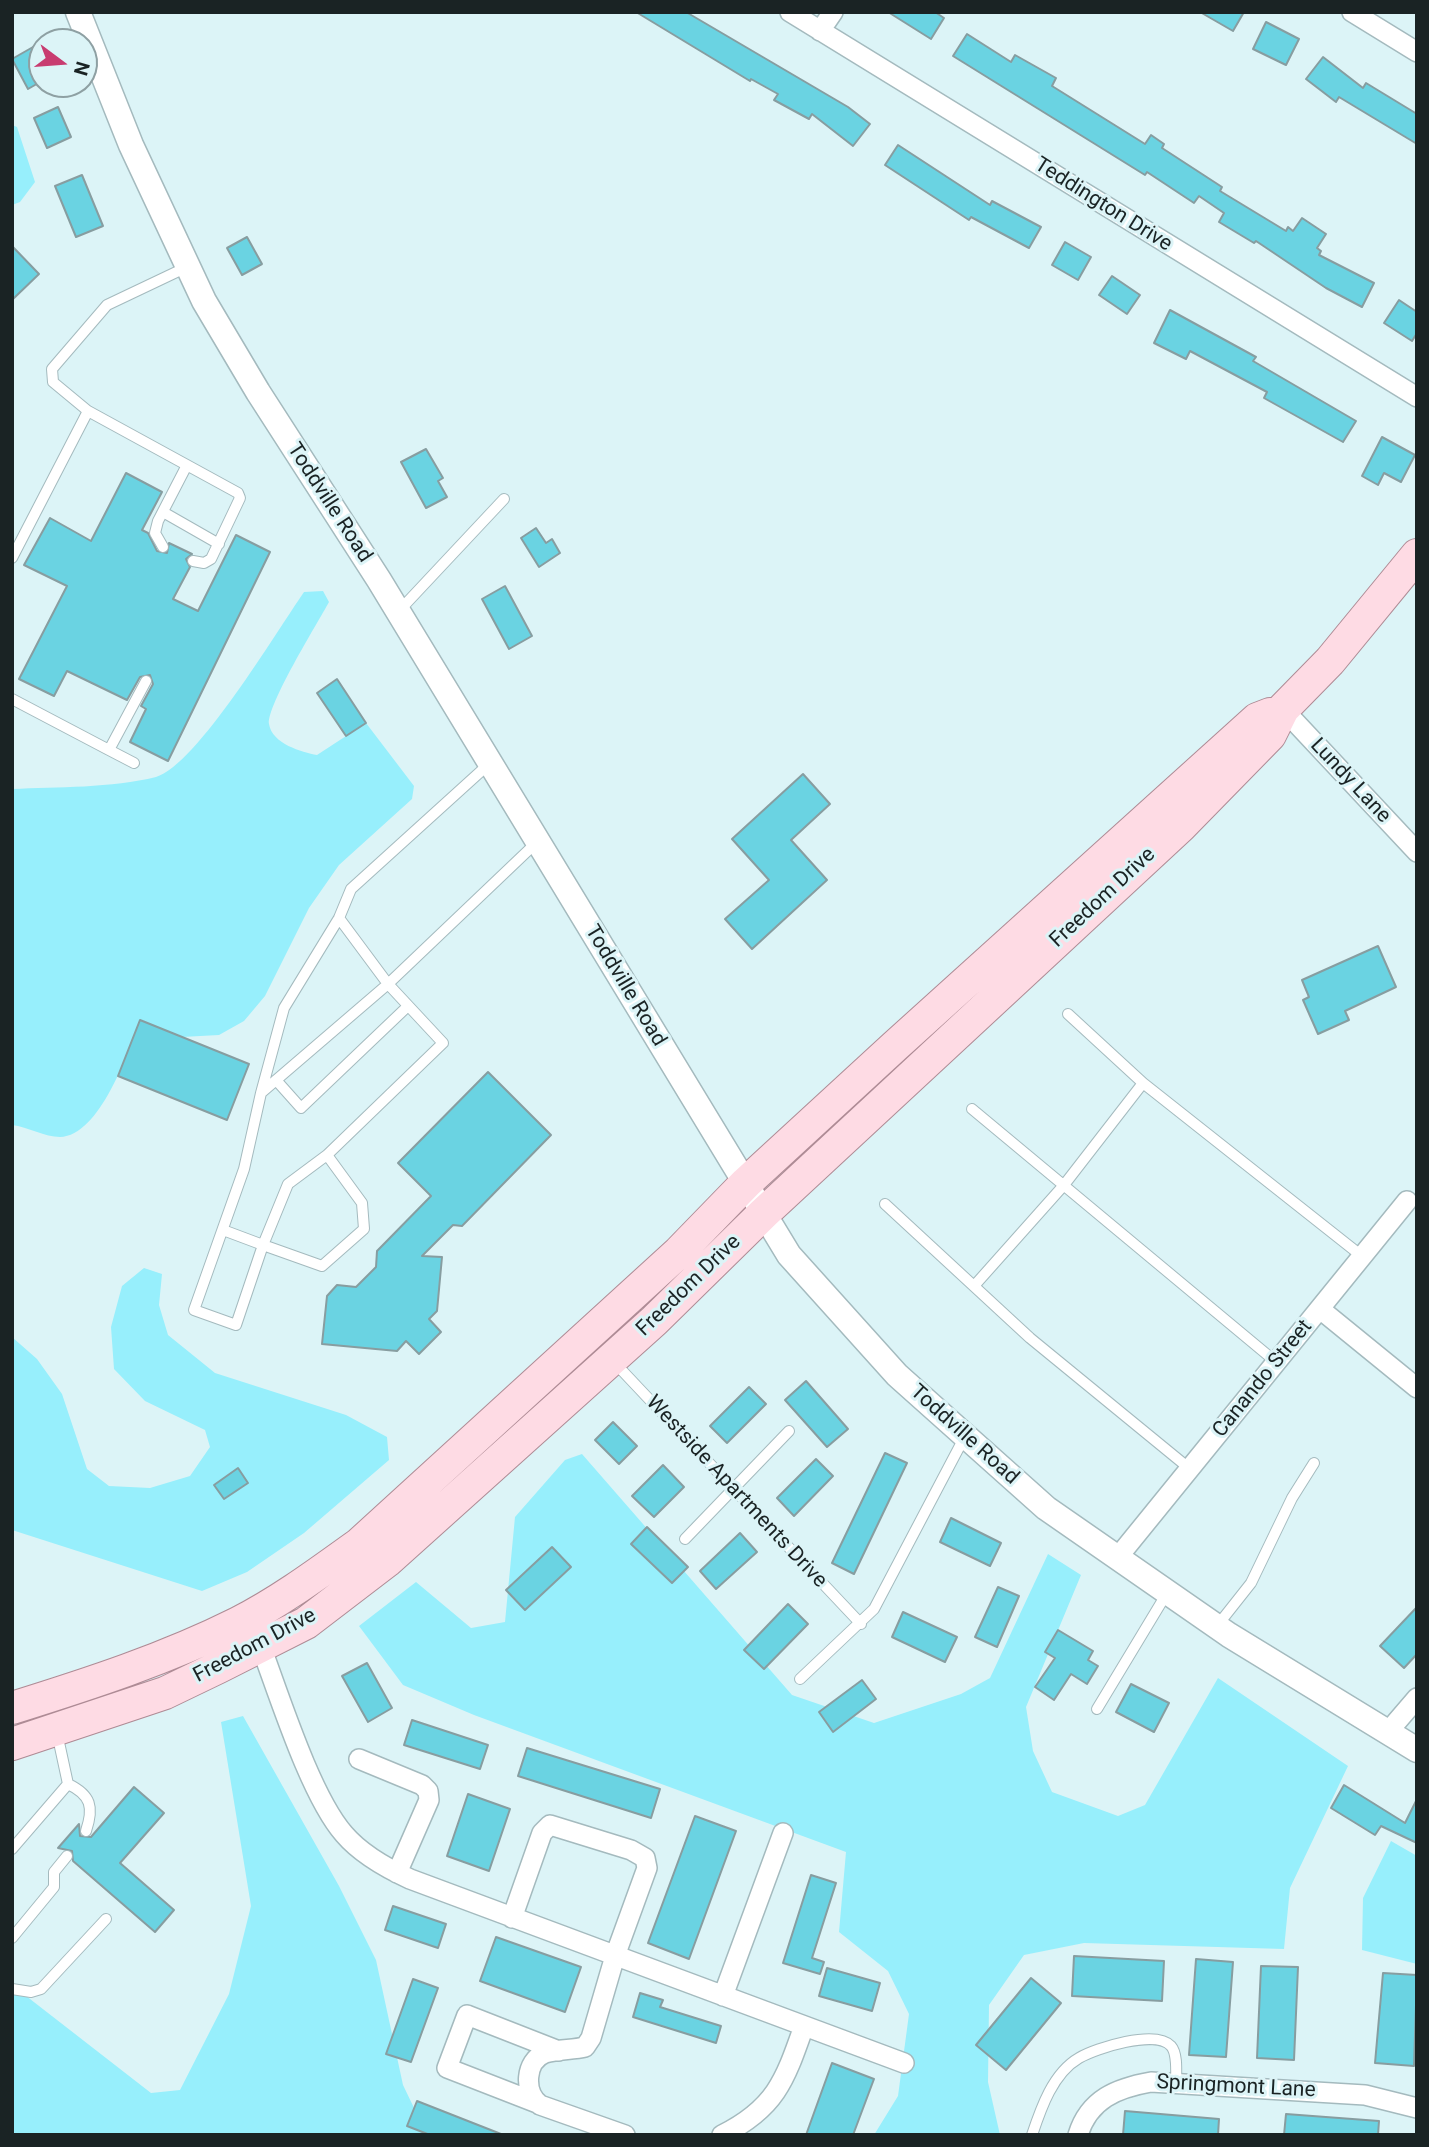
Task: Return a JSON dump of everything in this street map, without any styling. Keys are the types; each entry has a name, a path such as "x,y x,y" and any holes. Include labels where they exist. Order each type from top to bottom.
{"main road":[{"name":"Freedom Drive","path":"12,1744 165,1693 306,1623 387,1561 611,1359 764,1213 1180,827 1270,735 1283,709 1330,662 1417,555"},
{"name":"Freedom Drive","path":"12,1708 166,1656 249,1616 303,1585 359,1544 678,1252 746,1183 1257,719 1283,709"}],"street":[{"name":"Toddville Road","path":"78,12 131,145 188,267 258,392 398,611 789,1255 856,1333 964,1437 1046,1508 1216,1627 1417,1750"},
{"name":"Teddington Drive","path":"790,12 1417,397"},
{"path":"820,31 833,12"},
{"path":"1352,12 1417,52"},
{"name":"Lundy Lane","path":"1283,709 1417,852"},
{"name":"Canando Street","path":"1118,1557 1407,1201"},
{"path":"1320,1309 1417,1388"},
{"path":"249,1616 325,1804 342,1833 379,1863 397,1873 512,1918 904,2063"},
{"path":"1387,1733 1417,1698"},
{"path":"359,1759 422,1785 428,1791 429,1800 397,1873"},
{"path":"512,1918 542,1833 550,1825 631,1850 645,1858 647,1868 585,2047 544,2053 534,2063 527,2089 530,2097 540,2105"},
{"path":"723,1996 783,1833"},
{"path":"560,2052 467,2015 447,2068 625,2135"},
{"path":"722,2135 760,2113 777,2091 804,2026"},
{"name":"Springmont Lane","path":"1079,2135 1088,2113 1099,2101 1120,2087 1151,2082 1352,2094 1399,2101 1417,2108"}],"lane":[{"path":"188,267 107,305 52,369 53,382 88,411 238,493 239,503 211,559 204,563 193,561"},
{"path":"12,558 88,411"},
{"path":"163,547 155,533 187,465"},
{"path":"398,611 504,499"},
{"path":"163,512 219,544"},
{"path":"109,750 146,681"},
{"path":"12,699 134,763"},
{"path":"339,918 388,984 443,1043 327,1155 288,1184 263,1245 236,1325 194,1310 244,1170 261,1093 285,1008 339,918 351,889 491,763"},
{"path":"261,1093 388,984 538,841"},
{"path":"276,1080 301,1108 408,1006"},
{"path":"1068,1014 1143,1083 1363,1256"},
{"path":"974,1286 1063,1185 1143,1083"},
{"path":"972,1109 1276,1362"},
{"path":"223,1230 322,1266 364,1228 362,1203 327,1155"},
{"path":"885,1204 1030,1338 1190,1469"},
{"name":"Westside Apartments Drive","path":"611,1359 861,1624"},
{"path":"685,1539 789,1431"},
{"path":"800,1679 861,1624 886,1590 964,1437"},
{"path":"1216,1627 1251,1583 1292,1497 1314,1464"},
{"path":"1097,1709 1167,1593"},
{"path":"57,1729 68,1784 86,1794 90,1802 91,1815 86,1831"},
{"path":"12,1849 68,1784"},
{"path":"12,1938 54,1887 54,1872 67,1856"},
{"path":"12,1989 31,1992 41,1989 106,1919"},
{"path":"1032,2135 1051,2087 1078,2059 1135,2039 1161,2040 1171,2046 1175,2054 1176,2083"}],"shaded area":[{"path":"12,125 17,127 35,182 20,202 12,205"},
{"path":"323,591 329,602 276,700 269,724 271,731 288,746 317,755 366,723 414,786 412,799 339,865 309,908 265,996 244,1021 219,1035 182,1037 140,1021 120,1071 100,1108 88,1123 74,1133 60,1137 12,1125 12,789 139,781 156,777 173,767 192,749 235,695 304,592"},
{"path":"144,1268 162,1274 159,1305 168,1335 215,1373 346,1415 387,1437 389,1460 304,1533 247,1572 202,1591 12,1530 12,1337 37,1359 62,1394 87,1469 109,1486 150,1488 190,1476 210,1447 205,1430 145,1401 114,1369 111,1327 122,1286"},
{"path":"582,1454 792,1695 874,1723 961,1694 990,1678 1048,1554 1081,1575 1026,1707 1033,1751 1052,1792 1118,1816 1145,1805 1218,1678 1348,1766 1290,1888 1284,1949 1084,1943 1024,1955 989,2005 988,2082 1000,2135 874,2135 898,2096 909,2014 888,1971 839,1932 846,1852 474,1715 403,1685 359,1626 416,1582 471,1628 505,1622 515,1517 565,1460"},
{"path":"243,1716 339,1886 376,1960 403,2085 427,2135 12,2135 12,1985 151,2093 180,2090 229,1994 251,1906 221,1722"},
{"path":"1391,1841 1417,1856 1417,1964 1362,1950 1363,1898"}],"building":[{"path":"636,12 686,12 848,107 870,124 853,146 812,114 809,119 774,100 778,94 751,79 750,81"},
{"path":"888,12 935,12 944,18 931,39"},
{"path":"1200,12 1244,12 1233,31"},
{"path":"1266,22 1299,39 1286,65 1253,49"},
{"path":"967,34 1011,62 1015,55 1056,78 1052,86 1145,144 1151,135 1164,144 1162,148 1222,187 1220,191 1286,231 1288,227 1293,231 1302,218 1326,234 1317,248 1321,251 1319,255 1374,283 1362,307 1326,288 1256,241 1254,243 1219,222 1224,213 1199,196 1194,203 953,56"},
{"path":"28,50 28,89 12,59"},
{"path":"1323,57 1363,88 1366,83 1417,114 1417,144 1339,97 1336,102 1306,79"},
{"path":"58,107 71,137 47,148 34,118"},
{"path":"898,145 990,205 992,201 1041,227 1029,248 971,217 969,220 885,165"},
{"path":"82,175 103,226 76,237 55,186"},
{"path":"247,237 262,264 242,275 227,248"},
{"path":"1065,242 1091,257 1078,280 1052,265"},
{"path":"12,246 39,274 12,300"},
{"path":"1112,276 1140,295 1127,314 1099,295"},
{"path":"1399,300 1417,312 1417,333 1412,341 1384,323"},
{"path":"1170,310 1256,357 1253,361 1356,421 1343,442 1264,398 1267,392 1190,351 1186,359 1154,343"},
{"path":"1382,437 1415,455 1401,482 1384,473 1378,485 1362,476"},
{"path":"426,449 443,478 438,481 447,497 426,508 401,462"},
{"path":"126,473 162,492 142,530 148,533 157,551 167,553 169,543 192,554 186,559 190,567 173,599 198,611 236,535 270,552 168,761 130,742 146,709 141,706 153,684 150,675 140,677 127,700 67,671 54,696 19,679 67,586 24,565 50,518 91,541"},
{"path":"536,528 546,543 552,539 560,553 539,567 521,538"},
{"path":"505,586 532,636 509,649 482,599"},
{"path":"337,679 366,723 346,736 317,693"},
{"path":"803,774 830,804 791,840 827,880 752,949 725,919 769,880 732,839"},
{"path":"1378,946 1396,987 1345,1011 1349,1020 1318,1034 1303,1000 1309,997 1302,980"},
{"path":"140,1020 249,1064 227,1120 118,1076"},
{"path":"488,1072 551,1135 462,1226 453,1225 422,1256 442,1257 437,1311 429,1319 441,1332 419,1354 406,1341 397,1351 322,1344 327,1296 337,1285 356,1287 376,1267 377,1251 431,1196 398,1163"},
{"path":"806,1381 848,1429 827,1447 785,1400"},
{"path":"749,1387 766,1404 727,1443 710,1426"},
{"path":"613,1422 637,1446 619,1464 595,1440"},
{"path":"885,1453 907,1463 854,1574 832,1563"},
{"path":"816,1459 833,1476 794,1516 777,1498"},
{"path":"663,1465 684,1487 654,1517 632,1496"},
{"path":"238,1468 248,1483 224,1499 214,1485"},
{"path":"951,1518 1001,1543 990,1566 940,1542"},
{"path":"647,1527 688,1567 672,1583 631,1544"},
{"path":"740,1533 757,1552 716,1589 700,1571"},
{"path":"552,1547 571,1567 525,1610 506,1590"},
{"path":"998,1587 1019,1596 997,1647 975,1637"},
{"path":"788,1604 808,1624 764,1669 744,1650"},
{"path":"1417,1607 1417,1654 1404,1668 1380,1646"},
{"path":"903,1612 957,1637 945,1662 892,1637"},
{"path":"1058,1630 1093,1651 1088,1660 1098,1666 1087,1684 1071,1674 1054,1700 1035,1687 1055,1658 1045,1652"},
{"path":"367,1663 392,1708 368,1722 342,1676"},
{"path":"862,1680 876,1699 833,1732 819,1712"},
{"path":"1131,1684 1169,1703 1154,1732 1116,1712"},
{"path":"412,1720 488,1745 480,1769 404,1745"},
{"path":"527,1748 660,1789 651,1818 518,1776"},
{"path":"1344,1785 1405,1823 1417,1799 1417,1843 1381,1826 1375,1835 1331,1808"},
{"path":"134,1787 164,1813 120,1863 174,1910 155,1932 73,1861 72,1851 58,1848 79,1824 80,1836 91,1837"},
{"path":"468,1794 510,1809 489,1871 447,1856"},
{"path":"695,1816 736,1831 689,1959 648,1943"},
{"path":"811,1875 836,1883 812,1958 824,1962 820,1974 783,1963"},
{"path":"393,1906 446,1924 438,1948 385,1930"},
{"path":"496,1937 581,1967 565,2012 480,1981"},
{"path":"1074,1956 1164,1961 1162,2001 1072,1996"},
{"path":"1196,1959 1233,1962 1226,2057 1189,2055"},
{"path":"1261,1966 1298,1967 1294,2060 1257,2058"},
{"path":"827,1968 880,1983 872,2011 819,1996"},
{"path":"1383,1973 1417,1975 1414,2066 1375,2063"},
{"path":"1031,1978 1061,2003 1006,2070 976,2045"},
{"path":"413,1979 438,1988 411,2062 386,2054"},
{"path":"640,1993 663,2000 660,2007 721,2026 716,2043 633,2017"},
{"path":"832,2063 874,2079 853,2135 806,2135"},
{"path":"417,2101 501,2135 430,2135 407,2126"},
{"path":"1125,2111 1219,2119 1218,2135 1123,2135"},
{"path":"1286,2114 1379,2121 1378,2135 1284,2135"}]}
